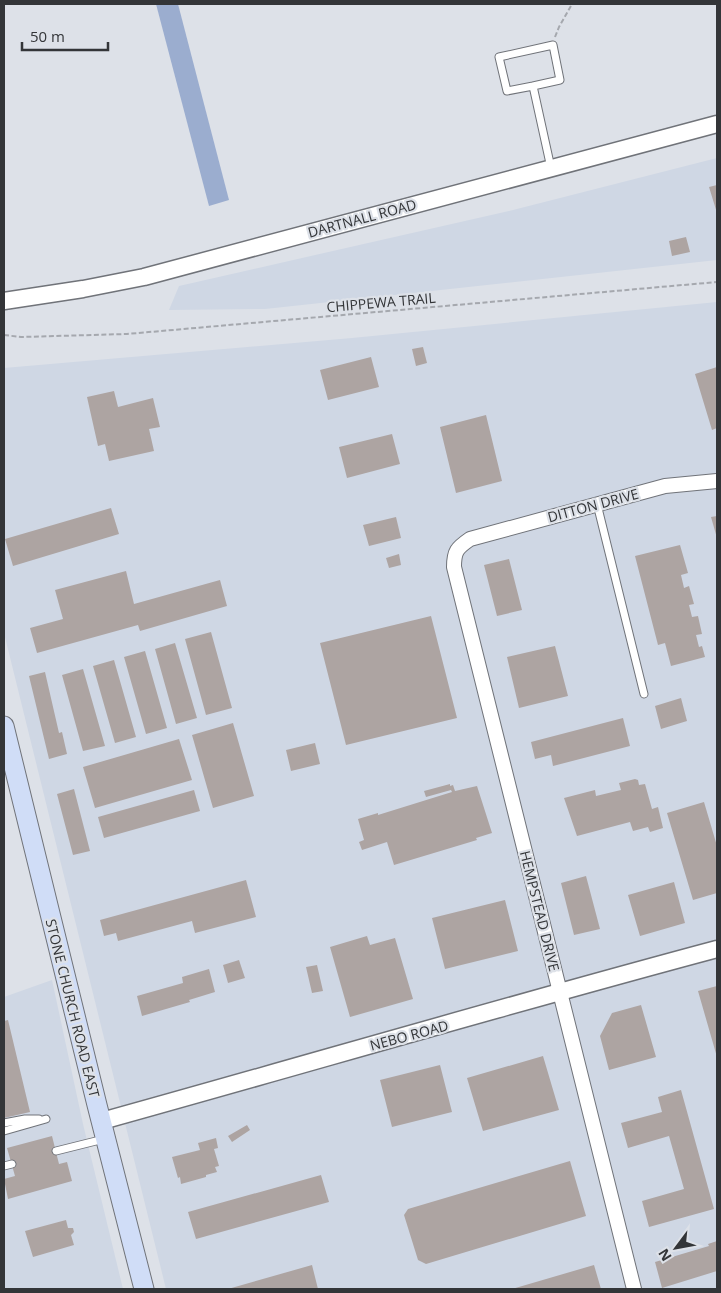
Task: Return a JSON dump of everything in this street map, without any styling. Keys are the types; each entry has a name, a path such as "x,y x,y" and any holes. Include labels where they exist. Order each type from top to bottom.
{"main road":[{"name":"STONE CHURCH ROAD EAST","path":"4,726 144,1289"}],"street":[{"name":"DARTNALL ROAD","path":"4,301 83,289 144,276 717,124"},
{"name":"DITTON DRIVE","path":"470,539 665,486 717,481"},
{"name":"HEMPSTEAD DRIVE","path":"470,539 458,547 454,558 454,568 634,1289"},
{"name":"NEBO ROAD","path":"104,1130 560,991 717,949"}],"lane":[{"path":"553,45 560,80 533,86 507,91 499,57 553,45"},
{"path":"533,86 551,168"},
{"path":"597,504 644,694"},
{"path":"4,1123 24,1119 46,1119 4,1131"},
{"path":"56,1151 104,1130"},
{"path":"4,1166 12,1164"}],"path":[{"path":"553,45 559,27 572,4"},
{"name":"CHIPPEWA TRAIL","path":"4,334 20,337 137,333 717,282"}],"shaded area":[{"path":"156,4 178,4 229,200 209,206"},
{"path":"717,158 717,260 265,309 169,310 179,286 513,210"},
{"path":"717,302 717,1289 166,1289 4,633 4,368 352,338"},
{"path":"52,980 83,1124 123,1289 4,1289 4,997"}],"building":[{"path":"717,185 717,213 709,187"},
{"path":"686,237 690,252 672,256 669,241"},
{"path":"423,347 427,363 416,366 412,349"},
{"path":"371,357 379,387 328,400 320,370"},
{"path":"717,367 717,428 712,430 695,374"},
{"path":"114,391 118,407 153,398 160,427 149,429 154,451 109,461 105,444 98,446 87,397"},
{"path":"486,415 502,481 456,493 440,427"},
{"path":"392,434 400,464 347,478 339,447"},
{"path":"111,508 119,534 13,566 5,539"},
{"path":"717,516 717,538 711,517"},
{"path":"396,517 401,538 369,546 363,525"},
{"path":"680,545 688,573 681,575 684,588 689,586 694,604 689,605 692,617 698,616 702,634 696,635 699,647 702,646 705,657 671,666 665,643 658,645 635,556"},
{"path":"399,554 401,565 389,568 386,558"},
{"path":"509,559 522,610 497,616 484,565"},
{"path":"126,571 134,604 220,580 227,606 140,631 138,625 37,653 30,628 63,619 55,590"},
{"path":"431,616 457,718 346,745 320,643"},
{"path":"211,632 232,708 206,715 185,639"},
{"path":"175,643 197,718 176,724 155,649"},
{"path":"555,646 568,696 519,708 507,657"},
{"path":"145,651 167,728 146,734 124,657"},
{"path":"114,660 136,737 115,743 93,666"},
{"path":"83,669 105,746 83,751 62,675"},
{"path":"45,672 59,733 62,732 67,754 49,759 29,676"},
{"path":"681,698 687,721 661,729 655,706"},
{"path":"623,718 630,746 553,766 551,755 535,759 531,742"},
{"path":"233,723 254,796 213,808 192,735"},
{"path":"179,739 192,780 95,808 83,767"},
{"path":"315,743 320,764 291,771 286,750"},
{"path":"638,780 639,785 645,784 652,809 658,807 663,828 650,832 648,827 633,831 630,822 577,836 564,798 595,790 596,796 621,790 619,783"},
{"path":"450,784 450,786 453,785 455,791 477,786 492,833 476,838 477,840 394,865 387,842 362,850 359,842 364,840 358,819 378,813 378,815 452,792 451,790 426,797 424,791"},
{"path":"74,789 90,851 73,855 57,794"},
{"path":"194,790 200,811 104,838 98,817"},
{"path":"704,802 717,846 717,893 693,900 667,813"},
{"path":"586,876 600,929 574,935 561,883"},
{"path":"246,880 256,917 195,933 192,921 118,941 116,933 104,936 100,920"},
{"path":"674,882 685,923 640,936 628,895"},
{"path":"505,900 518,951 445,969 432,918"},
{"path":"367,936 370,945 395,938 413,999 350,1017 330,947"},
{"path":"239,960 245,978 228,983 223,965"},
{"path":"317,965 323,991 312,993 306,967"},
{"path":"209,969 215,992 189,1000 190,1002 142,1016 137,996 183,983 182,977"},
{"path":"717,986 717,1057 698,991"},
{"path":"641,1005 656,1057 609,1070 600,1036 612,1013"},
{"path":"8,1020 30,1112 4,1118 4,1021"},
{"path":"543,1056 559,1110 483,1131 467,1078"},
{"path":"440,1065 452,1112 392,1127 380,1080"},
{"path":"681,1090 714,1209 649,1227 642,1201 684,1189 669,1136 628,1148 621,1123 662,1112 658,1097"},
{"path":"247,1125 250,1130 232,1142 228,1136"},
{"path":"52,1136 59,1164 67,1162 72,1181 8,1199 4,1179 15,1176 7,1148"},
{"path":"216,1138 218,1148 214,1149 219,1166 215,1167 217,1172 181,1184 172,1157 200,1150 198,1143"},
{"path":"570,1161 586,1216 426,1264 418,1260 404,1215 408,1209"},
{"path":"321,1175 329,1202 196,1239 188,1212"},
{"path":"66,1220 68,1228 73,1228 74,1232 71,1235 74,1245 33,1257 25,1231"},
{"path":"717,1241 717,1271 662,1288 655,1262 709,1246 708,1244"},
{"path":"312,1265 318,1289 228,1289"},
{"path":"594,1265 601,1289 512,1289"}]}
